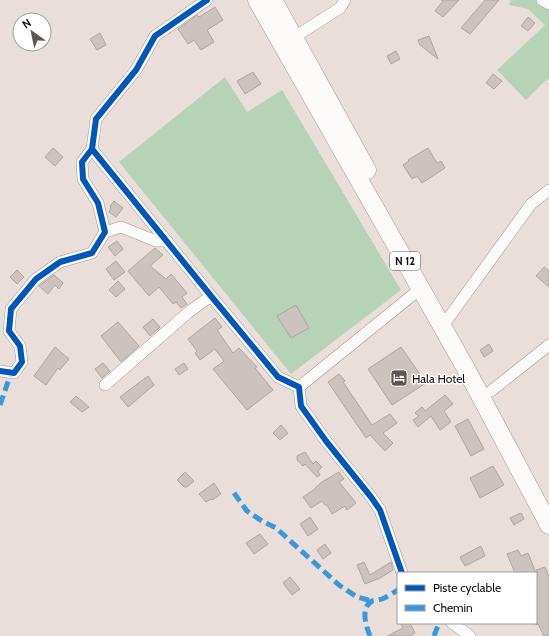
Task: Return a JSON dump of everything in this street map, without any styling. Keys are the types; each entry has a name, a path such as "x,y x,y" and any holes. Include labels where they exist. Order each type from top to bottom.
{"main road":[{"name":"N 12","path":"257,0 376,199 414,256 446,321 464,365 549,524"},
{"name":"N 12","path":"273,0 376,199 420,289 446,321 491,390 549,504"}],"street":[{"path":"105,232 98,203 83,179 82,162 92,148 96,119 136,70 155,36 207,0"},
{"path":"293,38 340,8 345,0"},
{"path":"542,0 549,4"},
{"path":"92,148 278,377 299,387"},
{"path":"446,321 531,204 549,190"},
{"path":"0,371 14,373 22,362 20,346 9,331 11,309 36,279 60,262 92,253 105,232 121,227 156,241 166,241"},
{"path":"299,387 420,289"},
{"path":"105,385 190,310 211,296"},
{"path":"491,390 549,345"},
{"path":"299,387 301,406 326,441 380,510 402,572"},
{"path":"453,624 470,636"}],"green space":[{"path":"511,0 549,0 549,81 547,79 526,100 497,70 545,25 528,9 509,5"},
{"path":"225,77 247,112 282,90 401,290 291,374 119,162"}],"building":[{"path":"441,0 459,0 443,17 435,11 443,1"},
{"path":"485,0 499,0 470,34 461,28"},
{"path":"215,7 223,20 207,30 214,42 201,50 194,40 188,44 178,29 197,15 199,17"},
{"path":"528,17 535,23 528,31 521,26"},
{"path":"100,33 106,45 97,50 90,39"},
{"path":"429,36 438,59 420,45 418,40"},
{"path":"396,51 400,59 391,64 387,56"},
{"path":"253,72 261,84 245,94 237,81"},
{"path":"493,74 502,81 494,89 486,83"},
{"path":"53,148 63,157 55,166 45,157"},
{"path":"428,148 437,163 441,161 445,168 422,183 417,176 412,179 403,165 409,161 408,160"},
{"path":"114,201 123,208 116,217 109,212 111,208 110,206"},
{"path":"117,241 123,249 115,256 108,247"},
{"path":"155,248 163,255 150,266 166,279 171,274 187,293 182,297 187,304 181,308 176,302 173,304 159,287 149,296 128,271"},
{"path":"116,261 125,272 114,280 106,269"},
{"path":"544,267 549,271 549,287 536,276"},
{"path":"17,270 24,277 17,284 10,277"},
{"path":"54,275 63,283 59,289 55,285 48,294 39,286"},
{"path":"118,281 125,289 116,297 109,290"},
{"path":"296,305 309,328 291,338 277,316"},
{"path":"215,318 222,327 217,330 233,353 239,348 257,367 255,368 273,390 247,410 213,369 224,361 215,349 200,360 195,353 197,351 188,339"},
{"path":"153,319 160,327 150,336 143,327"},
{"path":"118,322 139,346 121,362 101,336"},
{"path":"489,344 493,351 484,357 480,350"},
{"path":"55,347 69,359 60,370 58,368 46,385 34,376"},
{"path":"401,347 426,383 392,405 368,369"},
{"path":"103,363 110,371 102,378 95,369"},
{"path":"184,363 188,369 179,375 175,369"},
{"path":"339,374 345,381 343,382 372,425 390,414 397,423 383,433 393,443 385,451 370,435 366,438 328,382"},
{"path":"148,376 154,385 128,407 120,397"},
{"path":"445,395 453,404 444,411 451,422 440,430 431,416 418,427 413,420 419,416 415,413 422,407 425,411"},
{"path":"76,396 89,407 82,412 70,402"},
{"path":"468,419 484,449 471,456 455,426"},
{"path":"281,425 288,433 280,440 273,433"},
{"path":"305,452 313,464 316,461 322,467 318,471 320,475 317,477 305,464 303,466 297,460 297,456"},
{"path":"493,466 504,485 480,498 470,478"},
{"path":"185,472 194,481 187,487 184,487 177,480"},
{"path":"339,472 344,479 339,482 356,503 347,510 345,506 332,514 327,505 325,505 322,501 311,508 303,497 322,482"},
{"path":"214,483 221,494 206,502 199,494"},
{"path":"521,513 524,519 514,525 510,518"},
{"path":"310,517 318,529 308,536 300,524"},
{"path":"260,534 268,544 254,554 246,543"},
{"path":"325,544 331,553 323,559 317,550"},
{"path":"481,546 485,556 465,566 460,557"},
{"path":"518,550 521,556 528,553 536,572 515,572 507,554"},
{"path":"364,562 370,575 391,562 393,570 380,578 365,584 357,565"},
{"path":"545,567 549,577 549,636 544,636 538,624 536,625 536,570"},
{"path":"290,577 300,589 292,595 283,583"},
{"path":"401,624 410,624 415,633 409,636 387,636 403,628"}],"marked path":[{"path":"0,405 11,373"},
{"path":"234,493 247,511 276,528 339,585 357,597 372,601"},
{"path":"370,636 365,617 368,604 372,601 384,598 397,591"},
{"path":"434,636 439,624"}],"cycle path":[{"path":"207,0 155,36 136,70 96,119 92,149 278,377 299,387 301,406 326,441 380,510 402,572"},
{"path":"0,371 14,373 22,362 20,346 9,331 11,309 36,279 60,262 92,253 105,232 98,203 83,179 82,162 92,149"}],"place":[{"name":"Hala Hotel","path":"399,378"}]}
